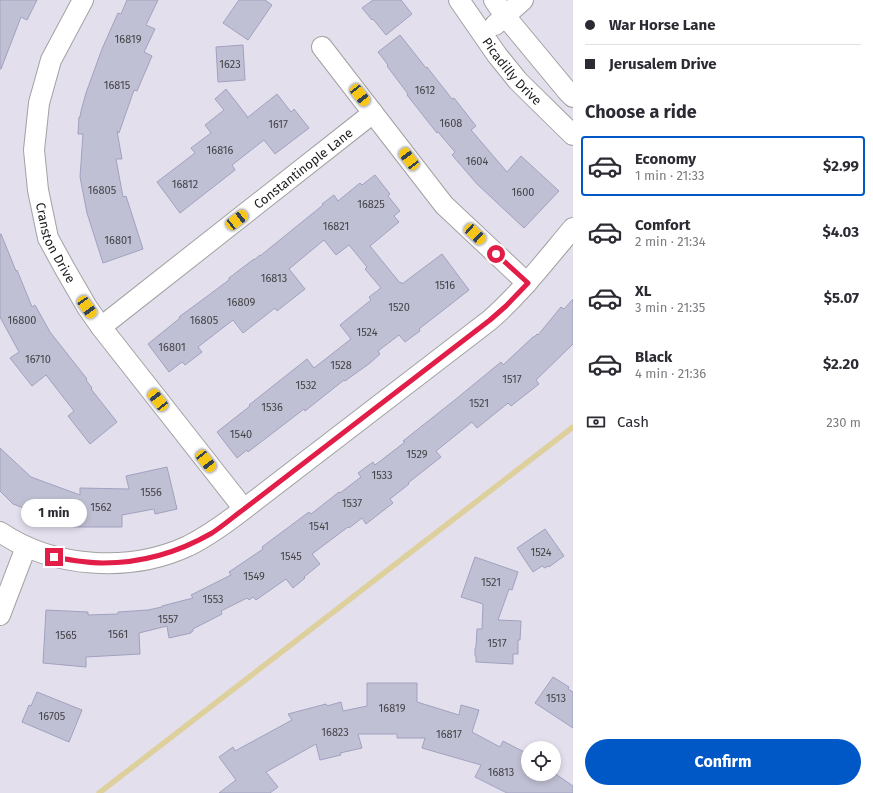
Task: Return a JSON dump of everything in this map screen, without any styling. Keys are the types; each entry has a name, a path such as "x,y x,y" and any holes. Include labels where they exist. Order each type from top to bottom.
{"street":[{"name":"Cranston Drive","path":"83,0 51,60 39,103 34,150 38,190 48,238 87,307 101,327 244,509"},
{"name":"Picadilly Drive","path":"459,0 497,55 518,81 573,135"},
{"path":"483,35 499,8 523,0"},
{"path":"499,8 573,97"},
{"path":"322,47 444,205 528,283"},
{"name":"Constantinople Lane","path":"101,327 373,113"},
{"path":"0,532 26,547 54,557 102,563 134,561 160,556 187,546 213,532 244,509 490,320 528,283 573,228"},
{"path":"0,615 26,547"}],"building":[{"path":"0,0 37,0 27,20 21,17 1,69 0,69"},
{"path":"127,0 158,0 146,25 155,29 144,52 152,56 137,91 134,90 119,133 117,131 122,159 116,159 123,197 126,196 143,249 103,263 87,213 80,177 83,134 78,134 79,117 102,49 118,13 121,14"},
{"path":"239,0 265,0 272,5 248,40 223,23"},
{"path":"373,0 401,0 412,14 386,35 362,8"},
{"path":"400,35 476,126 471,130 507,172 521,156 559,191 524,228 477,184 452,155 455,152 438,132 437,133 407,95 408,94 378,52"},
{"path":"243,45 245,80 218,82 216,47"},
{"path":"226,89 247,118 277,94 291,112 294,109 309,128 275,154 264,140 232,165 235,170 180,213 157,182 195,153 191,148 211,133 205,125 224,110 215,99"},
{"path":"375,175 390,194 388,196 400,211 394,216 399,222 370,246 400,283 401,282 402,284 442,254 469,290 419,329 420,331 405,342 399,335 378,351 380,354 370,363 345,381 344,380 305,411 304,409 248,452 247,450 237,458 217,432 307,359 314,368 351,339 340,325 371,300 369,297 381,288 365,269 367,267 349,245 336,255 324,240 289,269 305,289 277,311 275,308 243,333 233,320 198,347 202,352 185,365 182,362 169,372 148,344 180,318 179,317 229,280 229,278 254,259 260,256 334,195 338,201 360,183 362,185"},
{"path":"0,234 32,307 35,305 50,332 87,379 86,380 92,388 91,389 117,422 90,444 68,416 74,411 46,375 32,386 10,358 19,352 0,317"},
{"path":"573,299 573,344 536,380 539,384 511,406 508,403 477,428 472,422 436,451 441,457 390,499 393,503 366,524 362,518 312,554 320,564 293,588 286,579 256,600 253,597 249,600 247,598 221,611 222,614 193,629 191,633 169,638 167,626 139,633 140,654 86,657 86,667 43,663 46,610 88,612 88,615 118,614 118,612 148,610 193,598 191,595 231,575 229,572 263,549 262,547 309,512 311,514 361,477 358,473 373,462 375,465 501,362 503,365 533,337 537,334 538,335 561,307 564,309"},
{"path":"0,448 31,477 80,495 80,488 129,489 126,476 167,467 177,509 155,514 154,509 122,515 122,527 74,527 13,504 0,491"},
{"path":"545,529 564,556 549,567 548,566 545,568 542,566 533,572 517,548"},
{"path":"475,557 518,572 512,590 509,589 498,620 521,621 520,640 518,640 518,654 513,654 513,664 476,662 475,648 477,629 482,629 483,604 461,597"},
{"path":"553,677 569,687 568,689 573,692 573,728 535,703"},
{"path":"367,683 417,683 417,702 459,715 461,705 479,710 472,732 500,747 503,741 521,750 521,781 561,781 561,778 573,786 573,793 507,793 475,777 481,765 422,748 425,738 397,738 397,734 358,734 362,748 340,753 341,755 320,760 316,744 266,772 278,787 270,793 219,793 236,780 219,757 233,747 235,751 292,720 288,714 326,704 327,706 341,702 343,711 367,706"},
{"path":"37,692 82,710 69,742 22,722 29,705 31,706"}],"waterway":[{"path":"99,793 573,427"}],"route":[{"path":"54,557 102,563 134,561 160,556 187,546 213,532 490,320 506,306 528,283 496,254"}]}
